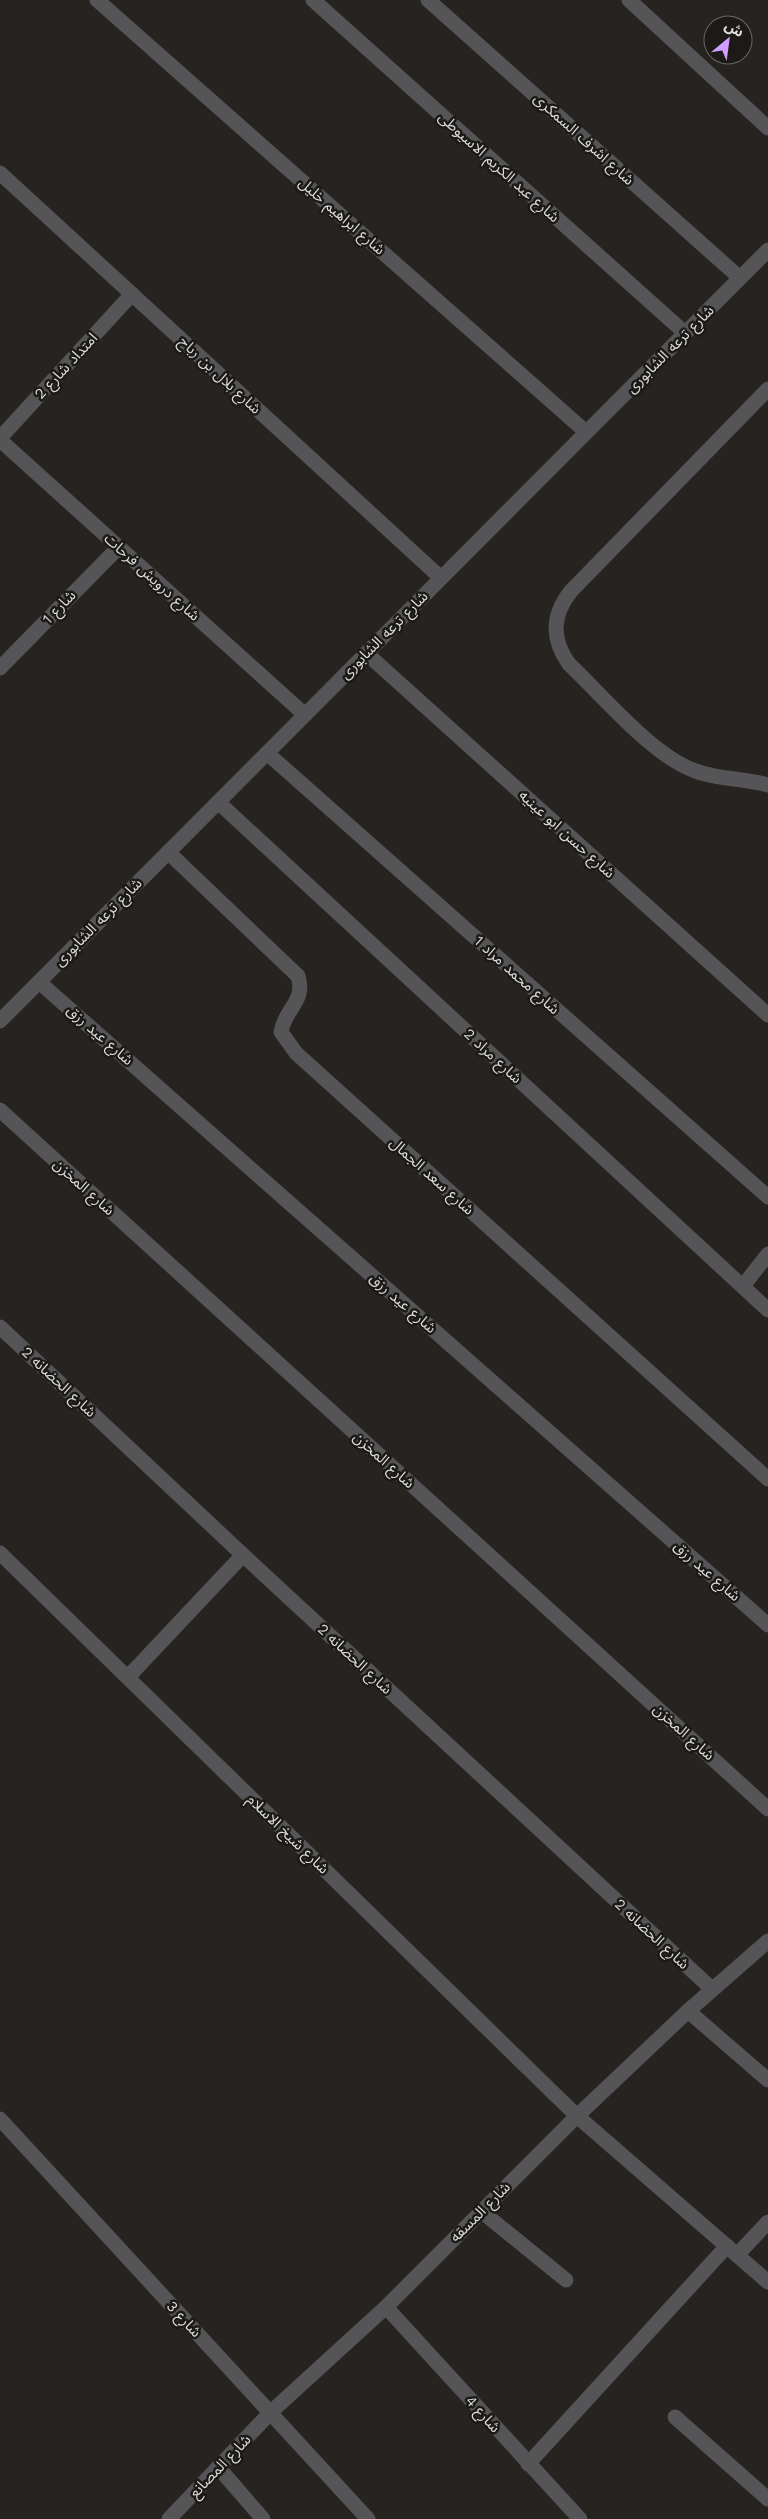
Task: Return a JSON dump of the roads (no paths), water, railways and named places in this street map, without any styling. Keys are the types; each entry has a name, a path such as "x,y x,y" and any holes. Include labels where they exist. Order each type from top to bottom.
{"street":[{"name":"شارع ابراهيم خليل","path":"97,0 586,432"},
{"name":"شارع عبد الكريم الاسيوطى","path":"313,0 685,333"},
{"name":"شارع اشرف السمكرى","path":"428,0 740,278"},
{"path":"629,0 768,128"},
{"name":"شارع بلال بن رباح","path":"0,173 441,578"},
{"name":"شارع ترعه الشابورى","path":"0,1021 768,250"},
{"name":"امتداد شارع 2","path":"0,439 132,294"},
{"path":"768,389 571,591 557,613 555,627 561,653 569,664 659,751 694,771 768,786"},
{"name":"شارع درويش فرحات","path":"0,439 304,714"},
{"name":"شارع 1","path":"0,668 119,547"},
{"name":"شارع حسن ابو عينيه","path":"366,653 768,1015"},
{"name":"شارع محمد مراد 1","path":"267,753 768,1197"},
{"name":"شارع مراد 2","path":"218,802 768,1310"},
{"name":"شارع سعد الجمال","path":"168,852 298,976 301,985 300,995 283,1020 281,1032 296,1053 768,1479"},
{"name":"شارع عيد رزق","path":"39,982 768,1625"},
{"name":"شارع المخزن","path":"0,1110 768,1809"},
{"path":"743,1286 768,1254"},
{"name":"شارع الحضانه 2","path":"0,1327 243,1555 712,1989"},
{"name":"شارع شيخ الاسلام","path":"0,1553 577,2116 768,2282"},
{"path":"128,1677 243,1555"},
{"name":"شارع المسقه","path":"271,2412 386,2308 577,2116 712,1989 768,1941"},
{"path":"688,2011 768,2080"},
{"name":"شارع 3","path":"0,2119 368,2519"},
{"path":"481,2211 566,2280"},
{"path":"528,2464 732,2251 768,2222"},
{"name":"شارع 4","path":"386,2308 580,2519"},
{"name":"شارع المصانع","path":"169,2519 271,2412"},
{"path":"675,2417 768,2499"},
{"path":"218,2467 263,2519"}]}
